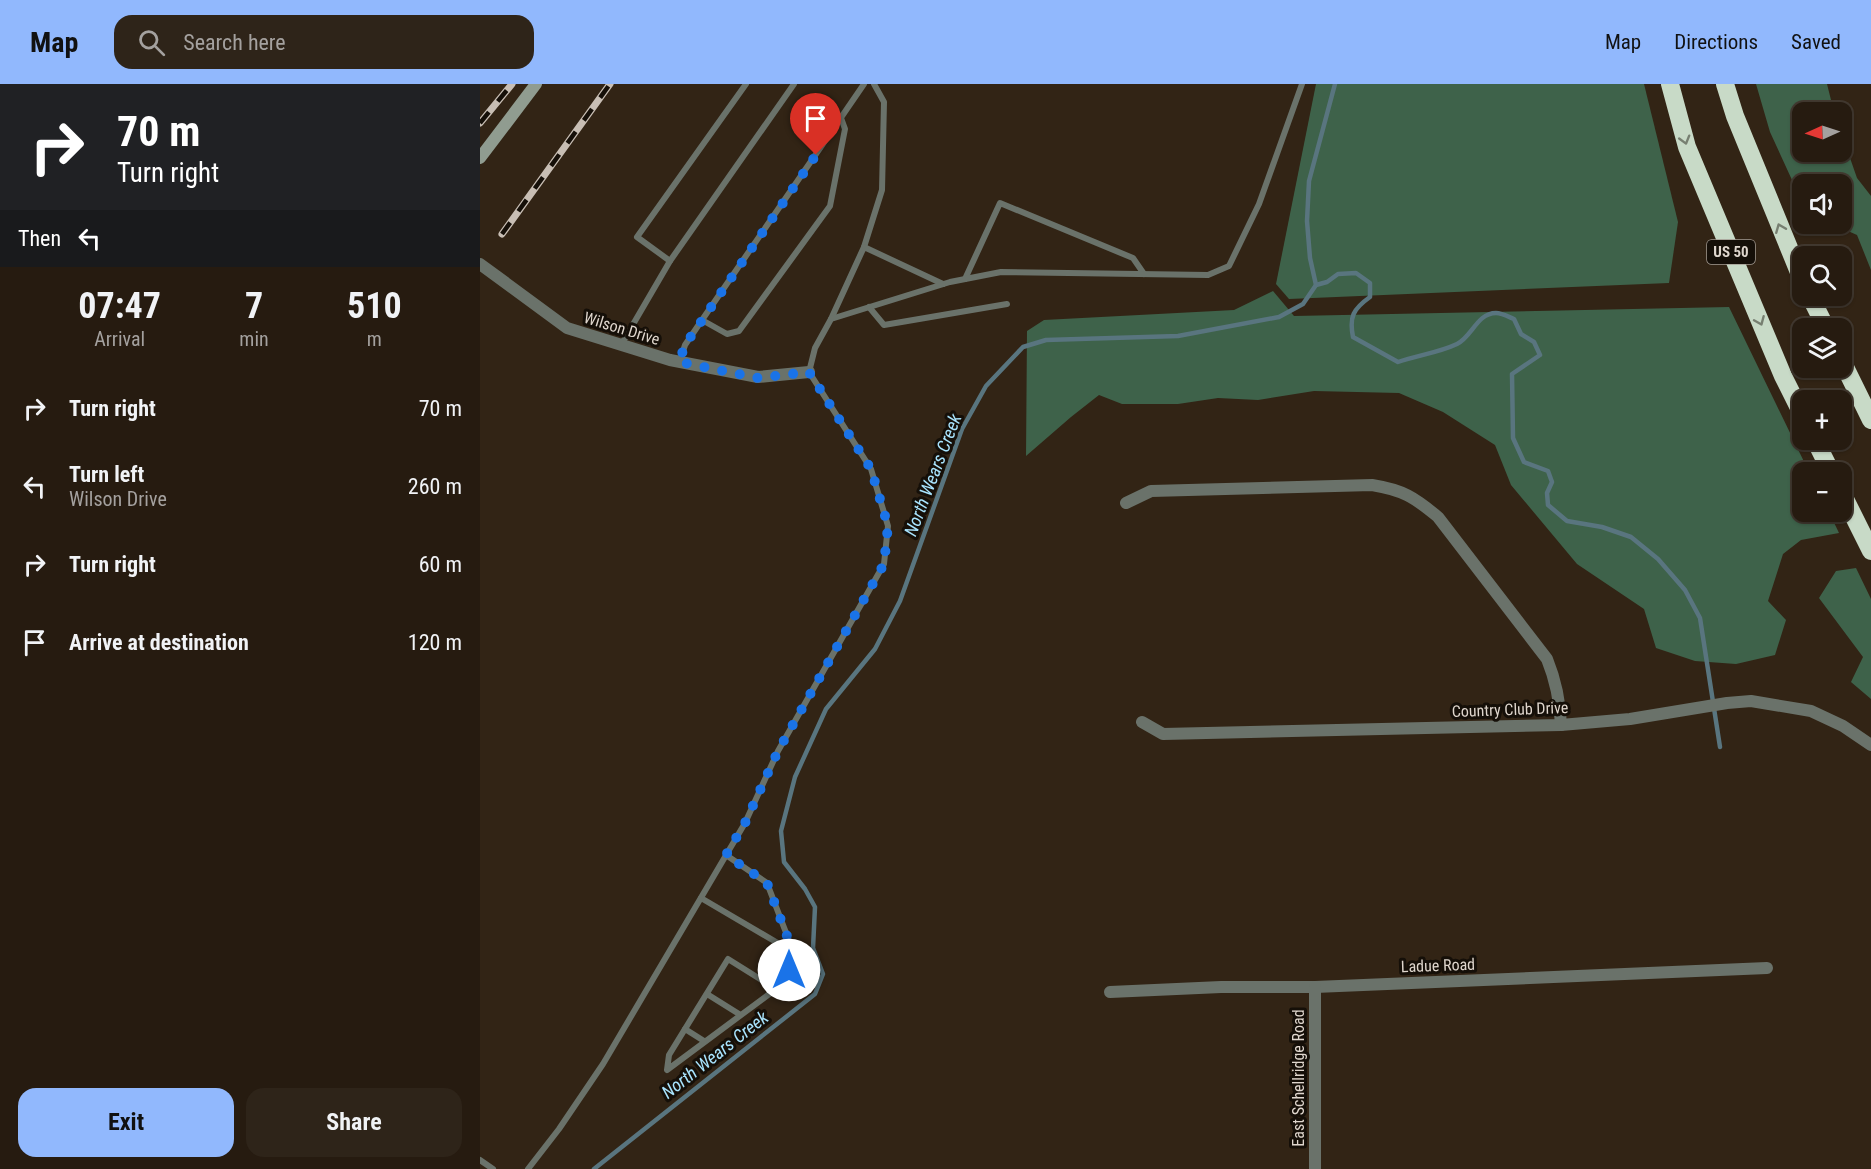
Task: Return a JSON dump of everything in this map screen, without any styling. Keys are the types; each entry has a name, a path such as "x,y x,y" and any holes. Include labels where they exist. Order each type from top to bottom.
{"highway":[{"name":"US 50","path":"1670,84 1687,147 1792,394"},
{"path":"1725,84 1735,116 1792,255"},
{"path":"1850,378 1871,420"},
{"path":"1852,514 1871,551"}],"main road":[{"path":"480,158 536,84"}],"street":[{"name":"Wilson Drive","path":"480,264 567,328 679,362 758,378 809,372"},
{"path":"1126,504 1151,491 1363,485 1397,489 1419,501 1438,517 1547,659 1556,680 1561,725"},
{"name":"Country Club Drive","path":"1142,722 1163,734 1561,725 1630,719 1751,701 1811,711 1843,726 1871,745"},
{"name":"Ladue Road","path":"1110,992 1221,987 1315,987 1767,968"},
{"name":"East Schellridge Road","path":"1315,987 1315,1169"}],"lane":[{"path":"670,261 637,237 746,84"},
{"path":"621,345 670,261 794,84"},
{"path":"679,362 685,345 864,84"},
{"path":"528,1169 560,1129 603,1064 701,898 745,823 778,751 884,564 888,526 871,469 809,372 815,348 864,247 882,190 884,102 874,84"},
{"path":"831,319 943,284 1001,272 1208,275 1229,266 1259,204 1302,84"},
{"path":"702,320 727,334 739,331 830,207 845,129 841,118"},
{"path":"965,279 1000,203 1133,258 1144,274"},
{"path":"864,247 943,284"},
{"path":"869,307 884,325 1007,304"},
{"path":"726,855 767,883 793,952 789,970 776,989 739,1014 667,1070 669,1055 728,959 776,989"},
{"path":"701,898 793,952"},
{"path":"706,994 739,1014"},
{"path":"685,1029 704,1041"},
{"path":"480,1160 493,1169"}],"green space":[{"path":"1316,84 1644,84 1678,222 1669,283 1289,299 1276,284"},
{"path":"1756,84 1827,84 1832,102 1792,102 1792,162 1851,162 1857,178 1871,196 1871,270 1857,235 1852,233 1852,174 1792,174 1792,180 1770,132"},
{"path":"1273,291 1294,316 1729,307 1792,437 1792,450 1798,450 1804,462 1792,462 1792,522 1834,522 1839,533 1801,540 1783,554 1768,601 1786,620 1775,655 1736,664 1695,661 1656,648 1644,609 1577,564 1511,485 1495,445 1443,412 1399,393 1314,391 1258,400 1218,398 1178,404 1122,404 1099,395 1026,456 1027,331 1044,320 1234,310"},
{"path":"1856,568 1871,599 1871,699 1851,682 1863,657 1819,598 1836,571"}],"waterway":[{"name":"North Wears Creek","path":"594,1169 815,994 823,974 813,948 815,907 805,889 784,862 781,831 795,777 826,709 875,649 900,601 962,429 986,386 1023,347 1046,340 1178,336 1279,317 1303,304 1316,285 1310,258 1307,221 1309,181 1335,84"},
{"path":"1316,285 1327,282 1338,274 1356,273 1370,283 1370,297 1356,310 1352,319 1353,337 1398,362 1457,344 1489,314 1498,313 1514,319 1521,334 1534,342 1540,355 1512,374 1513,438 1524,462 1548,471 1552,482 1547,493 1548,505 1567,521 1602,527 1631,537 1658,559 1685,590 1700,618 1720,747"}],"railway":[{"path":"480,123 512,84"},
{"path":"502,234 610,84"}],"route":[{"path":"789,970 793,952 767,883 726,855 745,823 778,751 884,564 888,526 871,469 809,372 758,378 679,362 685,345 816,155"}]}
